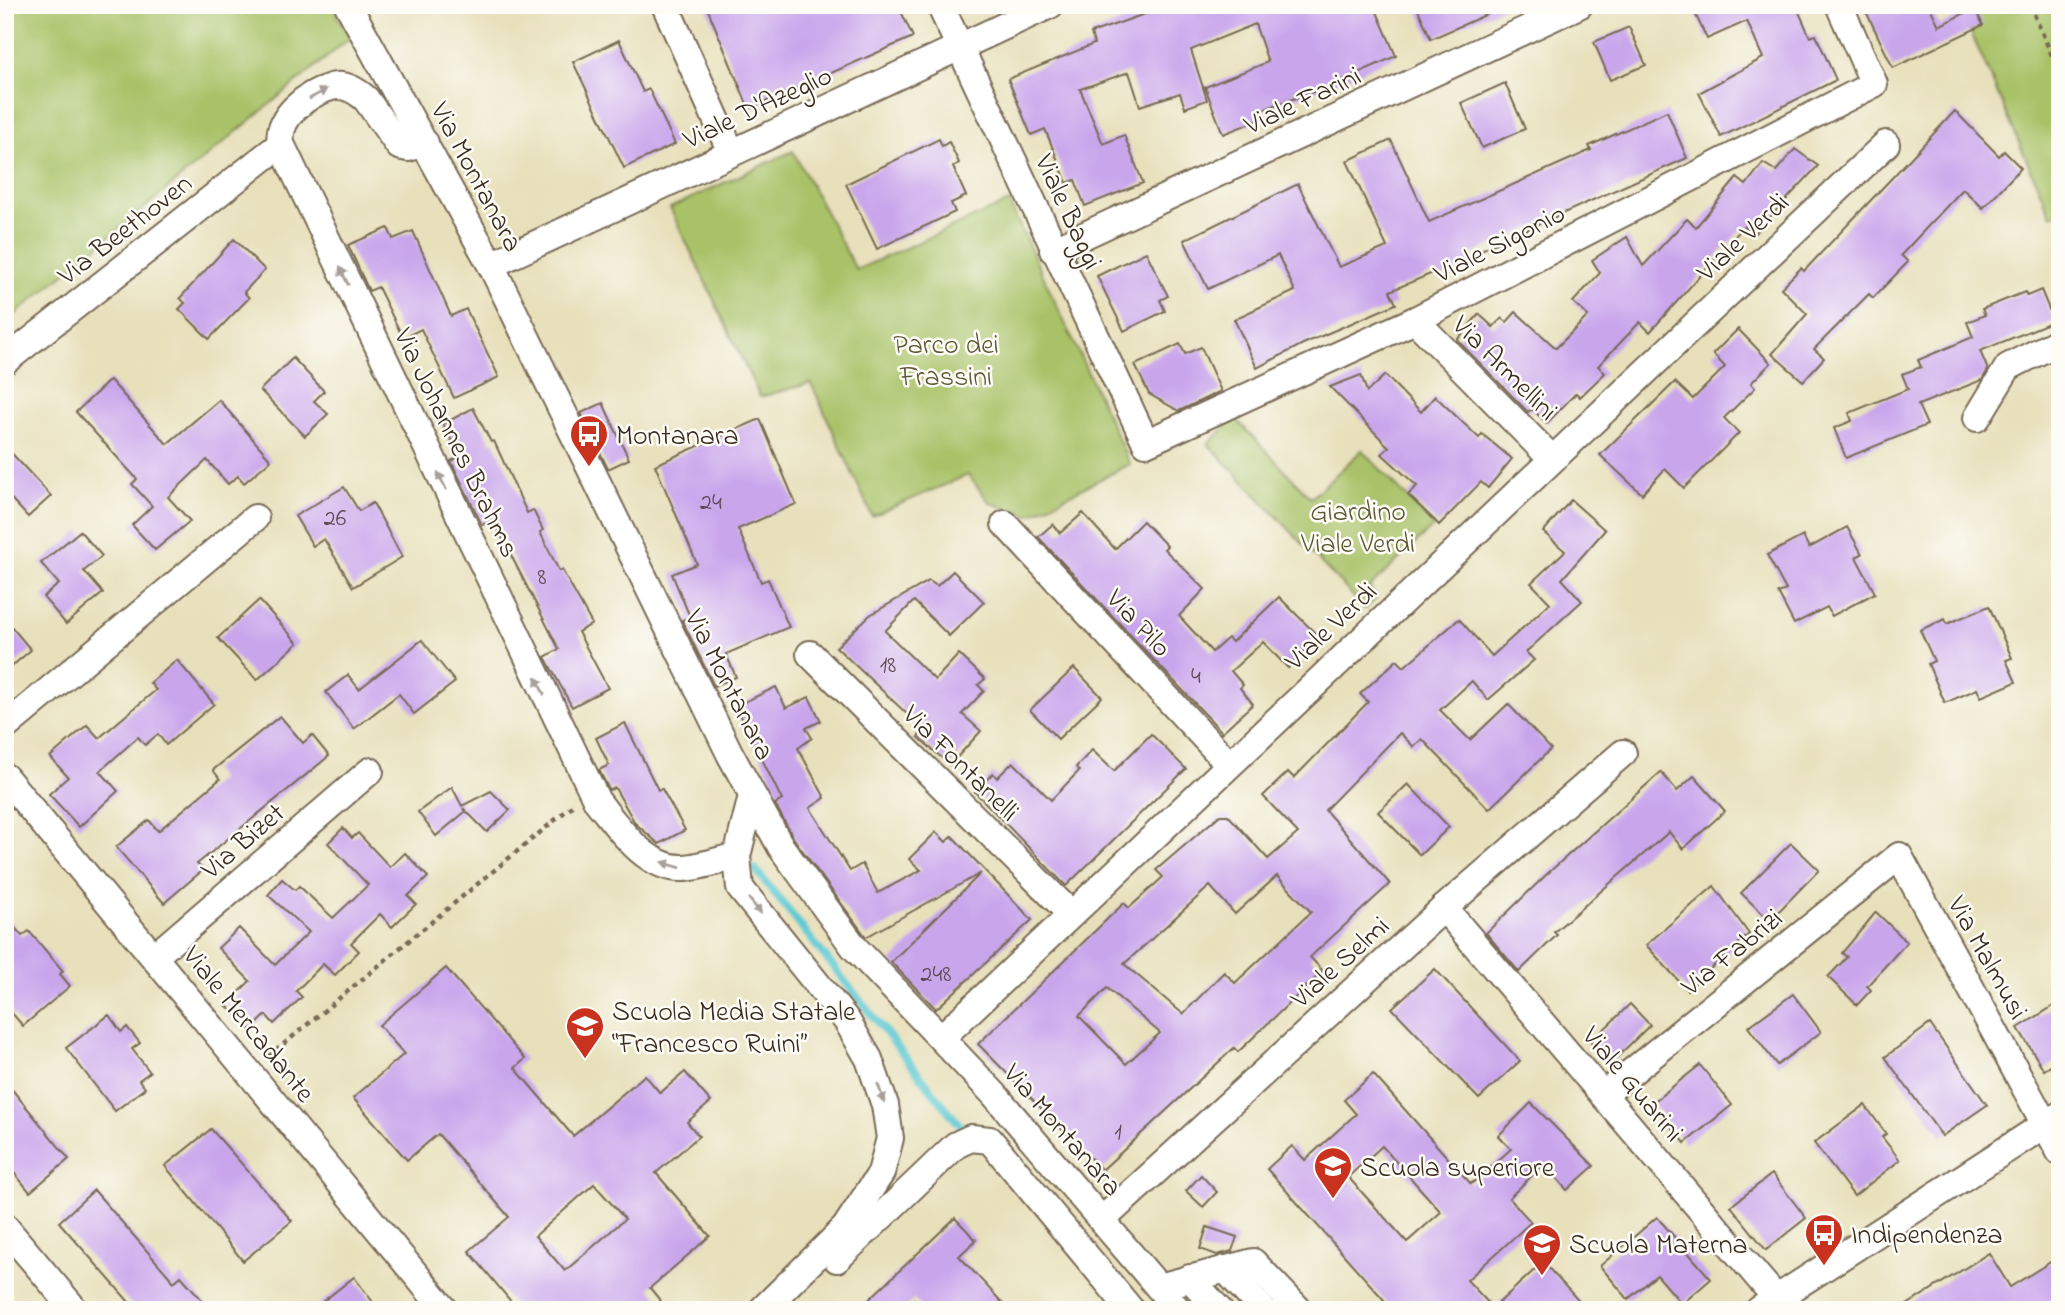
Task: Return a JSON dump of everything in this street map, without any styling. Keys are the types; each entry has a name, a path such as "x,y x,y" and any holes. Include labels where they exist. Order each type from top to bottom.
{"street":[{"name":"Via Montanara","path":"348,5 491,265 751,796 781,847 854,947 994,1094 1178,1310"},
{"path":"665,5 731,152"},
{"name":"Viale Baggi","path":"940,5 1146,443"},
{"name":"Viale D'Azeglio","path":"491,265 1050,5"},
{"name":"Viale Farini","path":"1053,250 1579,5"},
{"name":"Viale Sigonio","path":"1146,443 1415,320 1874,84 1839,5"},
{"path":"281,144 279,133 291,112 331,87 340,86 359,93 366,99 398,146 408,148 425,143"},
{"name":"Via Beethoven","path":"5,361 281,144"},
{"name":"Via Johannes Brahms","path":"281,144 591,790 638,849 661,863 683,868 737,856"},
{"name":"Viale Verdi","path":"941,1038 1551,458 1886,144"},
{"name":"Via Armellini","path":"1415,320 1551,458"},
{"path":"1978,418 2008,367 2060,341"},
{"path":"5,727 255,518"},
{"name":"Via Pilo","path":"1005,524 1229,764"},
{"name":"Via Fontanelli","path":"810,654 1071,914"},
{"name":"Viale Selmi","path":"1102,1220 1444,908 1623,753"},
{"name":"Via Bizet","path":"155,956 370,771"},
{"name":"Viale Mercadante","path":"5,777 445,1310"},
{"path":"751,796 737,856 740,888 847,1021 869,1059 885,1105 890,1138 881,1173 845,1228 762,1310"},
{"name":"Via Fabrizi","path":"1603,1095 1899,856"},
{"name":"Via Malmusi","path":"1899,856 2052,1120 2060,1152"},
{"name":"Viale Guarini","path":"1444,908 1603,1095 1767,1304"},
{"path":"1767,1304 2052,1120"},
{"path":"797,1278 819,1276 956,1145 971,1138 989,1140 1131,1310"},
{"path":"5,1227 75,1310"},
{"path":"1159,1287 1253,1262 1300,1310"},
{"path":"1225,1269 1263,1310"},
{"path":"1190,1278 1219,1310"}],"path":[{"path":"2030,5 2060,75"},
{"path":"250,1072 591,790"}],"green space":[{"path":"5,5 331,5 350,38 5,323"},
{"path":"1959,5 2060,5 2060,212 2051,216"},
{"name":"Parco dei Frassini","path":"793,151 856,270 1009,202 1130,464 1030,515 990,503 968,475 872,516 811,383 760,397 670,208"},
{"name":"Giardino Viale Verdi","path":"1235,418 1311,498 1362,450 1434,526 1369,588 1377,598 1365,609 1208,444"}],"building":[{"path":"706,5 898,5 913,37 749,109"},
{"path":"1170,5 1374,5 1396,56 1327,87 1261,110 1264,118 1223,134 1205,87 1268,62 1255,24 1191,50 1207,100 1185,108 1180,93 1140,106 1129,72 1080,89 1103,144 1124,135 1143,183 1085,206 1075,180 1067,183 1045,129 1031,135 1008,79 1094,44 1091,33"},
{"path":"1416,5 1508,5 1431,39"},
{"path":"1691,5 1796,5 1810,37 1816,35 1836,80 1721,137 1699,93 1763,58 1747,21 1707,39"},
{"path":"1863,5 1929,5 1939,26 1975,8 1983,25 1893,68"},
{"path":"1629,27 1646,65 1610,80 1594,42"},
{"path":"619,40 643,92 649,89 675,144 624,168 573,62"},
{"path":"1505,83 1525,129 1482,148 1461,103"},
{"path":"1667,111 1687,158 1472,254 1476,262 1438,279 1435,272 1390,291 1396,304 1303,344 1257,368 1234,319 1295,291 1278,255 1208,289 1184,240 1298,184 1339,267 1387,247 1347,161 1391,140 1429,222 1591,150 1589,146"},
{"path":"1955,111 1999,156 2004,151 2021,168 1983,208 1963,189 1901,255 1908,262 1873,298 1869,294 1814,349 1824,358 1803,381 1772,354 1807,314 1781,288 1801,268 1804,271"},
{"path":"939,139 942,146 949,142 959,163 953,167 966,196 951,203 955,212 877,249 846,184"},
{"path":"1795,149 1818,166 1754,234 1744,226 1650,332 1640,322 1598,366 1605,373 1580,397 1576,393 1547,423 1532,409 1528,412 1457,340 1479,314 1493,327 1502,318 1507,322 1516,312 1556,348 1588,316 1573,302 1600,273 1592,260 1627,237 1643,266 1687,219 1696,227 1737,178 1746,185 1763,163 1776,171"},
{"path":"388,228 393,239 413,231 451,316 466,309 499,377 454,398 421,329 403,338 378,287 369,291 348,245"},
{"path":"234,239 265,270 244,292 249,298 209,339 179,309 185,303 180,298"},
{"path":"1146,252 1168,296 1160,300 1165,311 1124,331 1097,276"},
{"path":"2041,290 2054,321 1980,351 1988,370 1982,380 1918,405 1927,425 1846,458 1834,428 1852,421 1849,413 1908,389 1902,374 1921,367 1918,360 1973,337 1967,322 1985,315 1982,309 2025,292 2027,296"},
{"path":"1738,329 1771,363 1751,383 1755,388 1724,418 1739,433 1684,488 1665,469 1642,494 1600,455 1675,382 1693,399 1725,367 1713,354"},
{"path":"1180,344 1185,354 1201,347 1221,391 1179,411 1149,394 1135,365"},
{"path":"293,358 324,391 314,401 328,414 305,436 260,390"},
{"path":"1361,375 1367,392 1385,375 1421,412 1435,396 1479,438 1482,434 1512,459 1488,488 1481,482 1439,525 1408,495 1417,486 1382,454 1389,447 1330,387"},
{"path":"110,380 167,444 219,400 271,460 244,483 238,476 228,484 207,460 168,497 190,521 155,550 132,525 152,506 132,484 137,479 76,412"},
{"path":"603,403 629,459 608,469 581,413"},
{"path":"473,408 491,442 494,441 527,513 533,510 543,530 540,532 559,571 562,570 592,624 578,632 608,688 572,707 545,657 559,649 493,520 482,525 451,461 460,457 443,424"},
{"path":"760,419 796,504 738,529 761,582 768,579 789,627 726,654 736,677 714,686 682,620 690,617 672,574 697,564 655,465"},
{"path":"5,446 51,496 28,517 5,492"},
{"path":"344,487 359,511 373,503 402,557 353,587 324,539 313,546 295,516"},
{"path":"1571,500 1605,530 1562,579 1582,601 1526,652 1534,660 1488,700 1472,681 1440,710 1470,740 1508,704 1551,749 1489,809 1422,739 1414,747 1400,733 1325,810 1390,884 1310,957 1323,971 1238,1052 1234,1048 1102,1170 978,1044 1124,903 1129,908 1163,877 1156,870 1220,815 1228,815 1268,859 1298,833 1263,796 1288,772 1294,778 1368,702 1360,694 1397,660 1404,667 1459,619 1492,656 1550,603 1531,583 1565,551 1543,532","holes":["1277,876 1311,912 1235,983 1224,972 1183,1014 1124,964 1210,886 1235,914","1107,988 1160,1033 1126,1064 1079,1016"]},
{"path":"1083,513 1115,549 1143,521 1167,546 1164,549 1205,589 1179,616 1212,652 1228,638 1232,642 1279,597 1319,637 1288,668 1263,642 1231,671 1243,685 1240,688 1253,704 1222,732 1038,537 1053,524 1060,533"},
{"path":"1847,527 1862,554 1856,557 1875,593 1832,616 1827,607 1794,624 1778,593 1786,590 1767,555 1803,536 1809,548"},
{"path":"80,531 102,556 84,571 103,593 66,624 43,597 59,584 41,563"},
{"path":"953,571 984,602 949,636 914,601 885,631 935,680 959,654 985,679 978,685 984,691 962,714 981,731 950,765 918,737 924,730 836,647 870,615 929,581 937,586"},
{"path":"259,600 298,643 257,680 218,638"},
{"path":"1989,606 2012,658 2006,660 2016,682 1981,697 1977,689 1945,703 1928,664 1934,661 1920,630 1945,619 1947,624"},
{"path":"5,619 31,650 5,672"},
{"path":"422,640 455,682 414,714 399,694 354,729 326,692 348,675 359,689"},
{"path":"177,660 214,704 166,745 158,734 145,745 138,737 100,771 118,791 79,827 49,794 68,777 50,757 87,725 99,738 156,690 150,683"},
{"path":"1074,668 1102,697 1058,739 1030,710"},
{"path":"776,687 786,708 809,697 821,721 806,728 812,738 798,748 825,798 810,808 850,871 862,864 878,893 921,870 909,859 936,832 946,842 952,836 1032,920 936,1009 891,962 981,873 866,937 794,839 775,804 782,800 736,706"},
{"path":"280,716 303,743 312,735 329,756 197,864 203,870 164,903 116,847 149,820 158,831 220,779 213,770"},
{"path":"625,723 658,790 662,789 685,830 659,844 635,823 615,788 609,790 599,770 609,765 596,738"},
{"path":"1151,734 1186,769 1066,886 975,792 993,773 997,778 1013,762 1051,800 1079,771 1076,767 1092,750 1114,771"},
{"path":"1661,772 1677,791 1694,776 1725,811 1683,849 1669,832 1554,932 1557,935 1519,972 1486,933 1547,874"},
{"path":"1408,784 1449,827 1420,855 1378,812"},
{"path":"452,787 462,806 491,791 510,810 487,832 463,808 465,812 436,836 418,812"},
{"path":"343,828 352,838 358,833 390,867 405,853 428,877 408,896 416,904 392,927 380,914 351,943 359,951 335,975 323,964 296,991 302,997 274,1024 266,1015 251,1030 226,1005 250,981 218,948 239,928 275,965 309,932 268,895 282,879 295,890 299,886 333,918 368,885 328,843"},
{"path":"1791,843 1819,870 1780,910 1767,918 1741,893"},
{"path":"1714,886 1749,934 1687,990 1646,945"},
{"path":"1876,912 1907,942 1867,986 1871,990 1857,1005 1828,977 1847,957 1842,953"},
{"path":"5,916 22,936 29,931 63,971 60,974 70,986 23,1026 5,1005"},
{"path":"446,968 525,1059 515,1068 573,1136 645,1075 660,1093 685,1072 711,1102 687,1122 699,1136 656,1173 710,1236 650,1288 668,1310 518,1310 469,1251 509,1217 438,1134 407,1160 353,1098 404,1054 379,1025","holes":["594,1184 625,1219 565,1271 535,1236"]},
{"path":"1435,969 1520,1061 1479,1099 1392,1008"},
{"path":"1793,994 1821,1032 1777,1065 1748,1027"},
{"path":"2060,1002 2060,1060 2044,1070 2018,1028"},
{"path":"1630,1004 1650,1025 1611,1063 1591,1042"},
{"path":"109,1015 121,1032 127,1027 140,1043 132,1049 150,1072 139,1080 145,1088 115,1111 66,1048"},
{"path":"1930,1024 1987,1105 1942,1136 1885,1057"},
{"path":"1700,1065 1732,1105 1685,1143 1652,1103"},
{"name":"Scuola superiore","path":"1373,1074 1471,1184 1511,1149 1498,1136 1531,1103 1594,1166 1567,1190 1544,1164 1509,1198 1531,1222 1467,1280 1493,1308 1543,1262 1587,1310 1393,1310 1267,1169 1292,1146 1305,1160 1356,1114 1344,1100","holes":["1382,1146 1441,1212 1407,1242 1348,1177"]},
{"path":"5,1081 69,1159 30,1192 5,1162"},
{"path":"1865,1105 1886,1134 1882,1137 1900,1160 1854,1196 1814,1143"},
{"path":"211,1129 292,1221 243,1261 165,1166"},
{"path":"1772,1174 1806,1218 1766,1250 1731,1206"},
{"path":"1201,1175 1217,1192 1203,1207 1186,1191"},
{"path":"94,1190 174,1282 181,1276 211,1310 136,1310 59,1222"},
{"path":"1657,1217 1711,1279 1682,1304 1657,1275 1628,1299 1600,1266"},
{"path":"955,1218 976,1240 959,1256 1009,1310 924,1310 914,1299 903,1310 858,1310"},
{"path":"1207,1227 1237,1237 1232,1251 1217,1255 1200,1249"},
{"path":"1989,1253 2010,1287 2060,1256 2060,1310 1899,1310"},
{"path":"354,1277 379,1310 312,1310"}],"waterway":[{"path":"755,869 962,1128"}],"place":[{"name":"Montanara","path":"589,468"},
{"name":"Scuola Media Statale “Francesco Ruini”","path":"585,1060"},
{"name":"Scuola superiore","path":"1333,1200"},
{"name":"Indipendenza","path":"1824,1267"},
{"name":"Scuola Materna","path":"1542,1277"}]}
